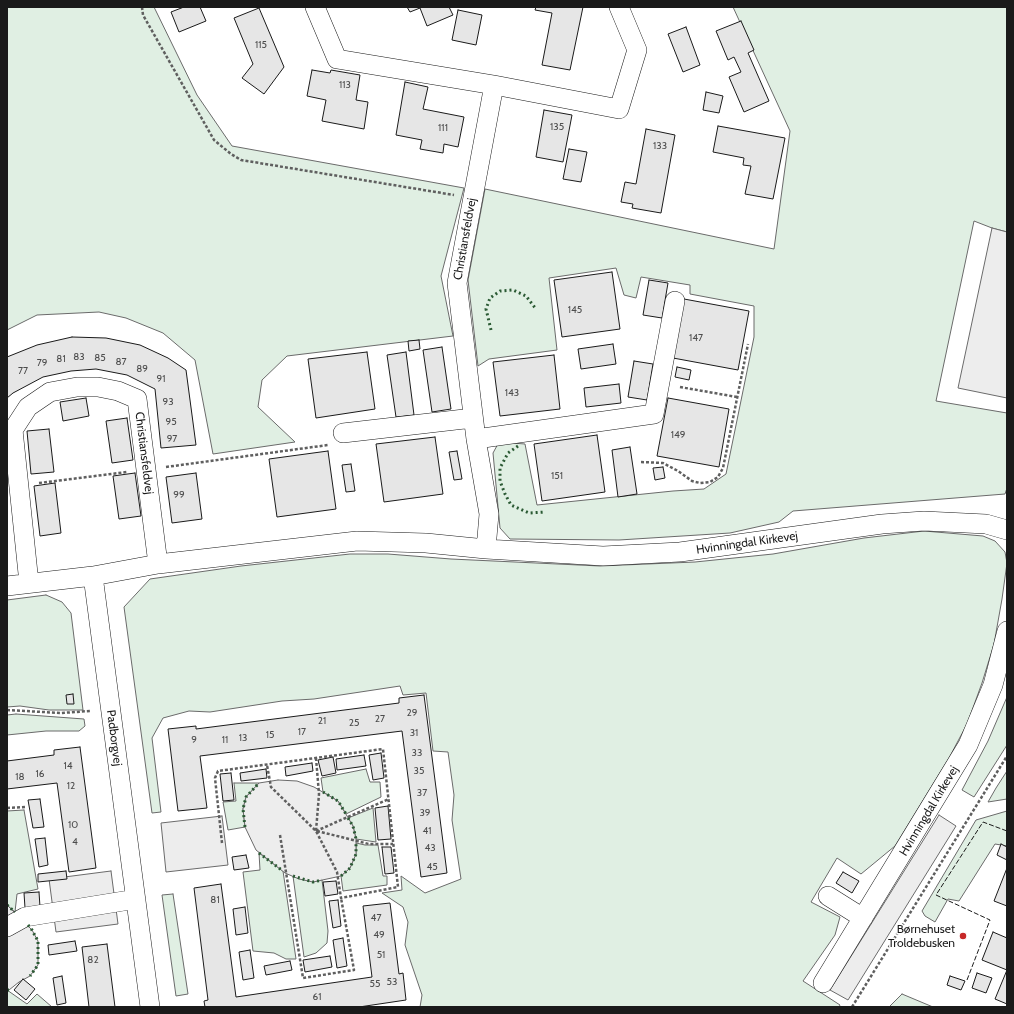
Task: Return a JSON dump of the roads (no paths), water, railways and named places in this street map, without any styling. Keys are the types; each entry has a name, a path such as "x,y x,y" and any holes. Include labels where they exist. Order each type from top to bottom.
{"street":[{"path":"315,7 337,59 494,85 618,109 636,50 619,7"},
{"name":"Christiansfeldvej","path":"486,549 489,514 473,418 457,283 494,85"},
{"path":"476,439 654,414 676,301"},
{"name":"Christiansfeldvej","path":"29,583 13,430 28,407 50,392 76,387 98,387 118,391 137,399 158,564"},
{"path":"343,433 473,418"},
{"name":"Hvinningdal Kirkevej","path":"486,549 603,556 680,552 882,524 924,520 986,524 1007,530"},
{"path":"7,586 93,576 158,564 357,541 426,543 486,549"},
{"name":"Padborgvej","path":"93,576 150,1007"},
{"name":"Hvinningdal Kirkevej","path":"823,983 968,745 993,685 1007,631"},
{"path":"828,896 863,918"},
{"path":"7,927 25,917 136,899"}],"place":[{"name":"Børnehuset Troldebusken","path":"963,936"}]}
